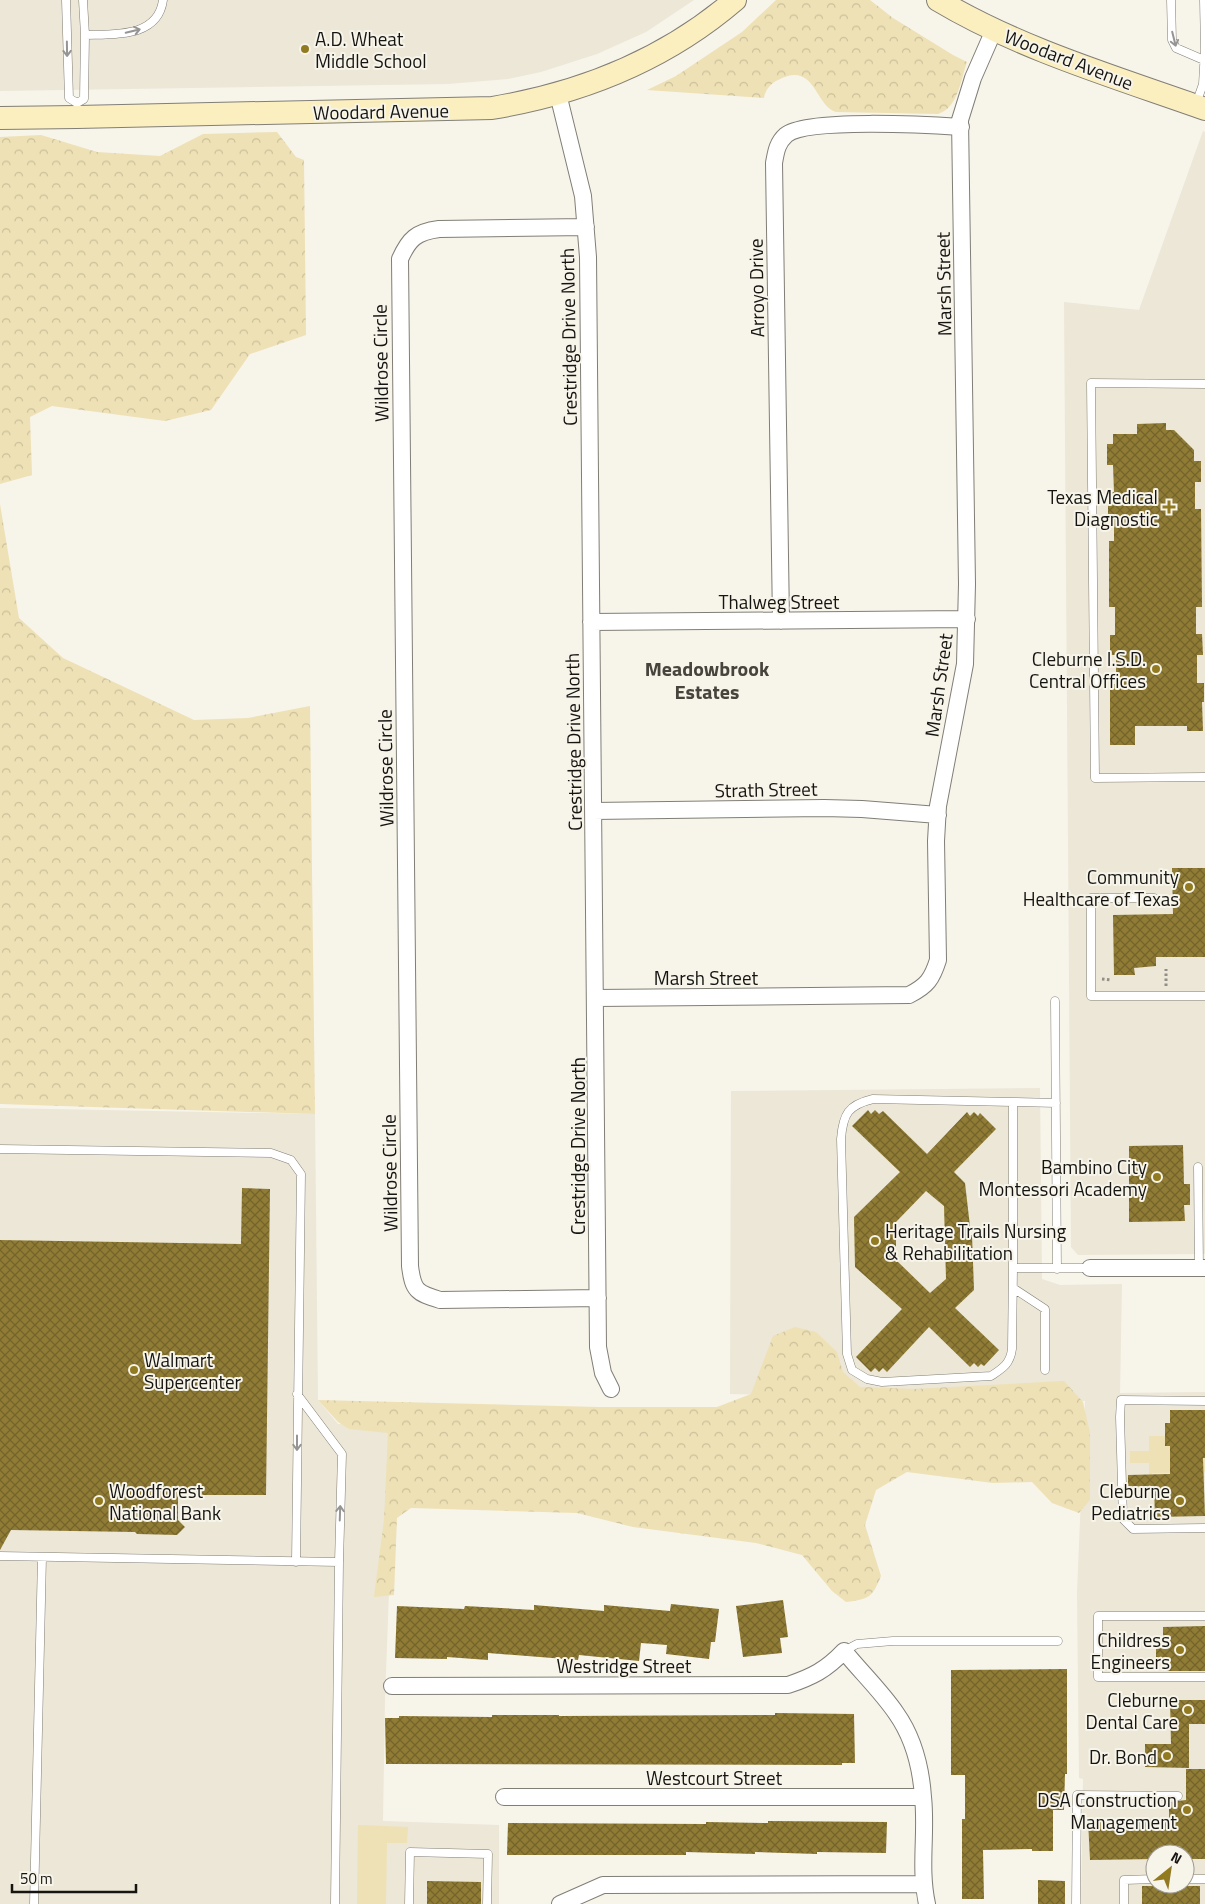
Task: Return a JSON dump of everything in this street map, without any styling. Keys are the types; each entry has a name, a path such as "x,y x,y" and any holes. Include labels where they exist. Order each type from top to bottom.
{"street":[{"name":"Woodard Avenue","path":"0,118 77,110 492,108 558,94 614,74 667,49 695,32 735,0"},
{"name":"Woodard Avenue","path":"938,0 994,30 1036,48 1200,107"},
{"name":"Marsh Street","path":"596,998 909,995 924,987 933,975 938,960 936,841 938,815 942,783 965,664 967,619 960,120 966,97 994,30"},
{"name":"Crestridge Drive North","path":"558,94 583,196 588,257 598,1347 603,1373 611,1390"},
{"name":"Arroyo Drive","path":"781,621 774,163 777,146 787,134 809,127 922,124 961,127"},
{"name":"Wildrose Circle","path":"586,227 438,229 426,231 415,237 406,247 400,259 410,1256 412,1282 422,1295 440,1300 598,1298"},
{"name":"Thalweg Street","path":"592,622 967,619"},
{"name":"Strath Street","path":"594,811 824,808 938,815"},
{"path":"1090,1268 1202,1268"},
{"path":"844,1651 897,1714 912,1743 924,1797 923,1884 927,1904"},
{"name":"Westridge Street","path":"392,1686 788,1685 813,1677 832,1664 844,1651"},
{"name":"Westcourt Street","path":"504,1797 924,1797"},
{"path":"560,1904 603,1885 923,1884"}],"lane":[{"path":"66,0 68,98 77,110 84,99 85,35 83,0"},
{"path":"85,35 135,32 149,25 160,14 164,0"},
{"path":"1171,0 1172,40 1176,48 1204,60"},
{"path":"1200,107 1204,60 1204,0"},
{"path":"1205,384 1091,383 1095,778 1205,777"},
{"path":"1154,898 1091,898 1091,996 1205,996"},
{"path":"1055,1001 1057,1269"},
{"path":"1013,1102 1011,1358 1002,1369 991,1376 882,1382 867,1379 852,1370 847,1354 842,1139 843,1122 849,1110 860,1102 873,1099 1013,1102 1056,1103"},
{"path":"0,1149 271,1153 291,1160 300,1174 296,1562"},
{"path":"1198,1167 1202,1268"},
{"path":"1013,1268 1090,1268"},
{"path":"1013,1288 1045,1309 1045,1370"},
{"path":"298,1394 342,1454 334,1904"},
{"path":"1205,1401 1121,1400 1120,1417 1122,1520 1133,1529 1205,1528"},
{"path":"0,1556 340,1562"},
{"path":"34,1904 42,1556"},
{"path":"1205,1616 1098,1616 1098,1677 1205,1677"},
{"path":"844,1651 857,1644 893,1641 1058,1641"},
{"path":"1076,1904 1077,1795 1178,1796"},
{"path":"409,1904 410,1852 488,1854 487,1904"},
{"path":"1124,1904 1124,1880 1145,1880"}],"shaded area":[{"name":"A.D. Wheat Middle School","path":"0,0 694,0 646,32 597,54 541,72 508,79 448,84 0,91"},
{"path":"1203,131 1205,132 1205,1254 1078,1255 1071,1247 1064,302 1139,310"},
{"path":"1040,1088 1042,1279 1060,1285 1122,1284 1120,1393 1205,1392 1205,1904 1081,1904 1083,1779 1079,1778 1077,1593 1085,1401 730,1394 731,1091"},
{"path":"0,1108 315,1114 318,1400 338,1424 395,1425 385,1701 383,1821 499,1825 499,1904 0,1904"}],"green space":[{"path":"776,0 870,0 893,18 967,62 958,92 950,106 938,114 836,112 823,102 807,80 800,76 790,75 773,83 767,90 764,98 647,90 676,76 742,32"},
{"path":"277,132 296,157 304,160 306,335 250,354 211,410 165,421 52,406 30,417 32,475 0,484 0,137 41,135 97,152 160,156 203,134"},
{"path":"0,504 19,618 63,658 194,720 248,718 310,706 315,1114 0,1104"},
{"path":"795,1327 816,1332 837,1352 843,1372 860,1387 915,1389 1064,1381 1083,1402 1090,1433 1090,1500 1079,1513 1052,1503 1032,1482 993,1483 907,1472 876,1490 865,1525 881,1576 878,1583 869,1596 860,1600 846,1602 832,1591 802,1555 756,1543 633,1527 577,1513 411,1508 397,1518 394,1595 374,1597 384,1520 388,1433 349,1429 338,1422 318,1400 600,1407 717,1407 751,1394 773,1336"},
{"path":"1149,1436 1165,1436 1165,1445 1170,1446 1170,1458 1205,1458 1205,1472 1152,1473 1152,1486 1149,1485 1149,1463 1130,1463 1130,1451 1149,1451"},
{"path":"358,1825 408,1827 407,1843 387,1843 386,1904 357,1904"}],"building":[{"path":"1166,423 1166,430 1174,430 1194,450 1194,461 1201,461 1201,482 1195,482 1195,509 1201,509 1202,607 1196,607 1196,634 1202,634 1203,655 1197,655 1197,683 1204,683 1204,702 1202,702 1203,731 1187,731 1187,726 1135,726 1135,745 1110,745 1110,684 1116,684 1116,655 1110,655 1110,635 1115,635 1115,607 1109,607 1109,541 1114,541 1114,514 1108,514 1108,492 1114,492 1113,465 1107,465 1107,444 1113,444 1113,434 1137,434 1137,424"},
{"path":"1172,868 1205,868 1205,957 1156,957 1156,966 1134,968 1135,975 1114,975 1113,915 1173,914"},
{"name":"Heritage Trails Nursing & Rehabilitation","path":"868,1110 871,1114 875,1110 879,1114 883,1111 927,1154 967,1112 970,1116 974,1112 978,1116 980,1113 996,1129 954,1172 965,1183 972,1235 974,1290 955,1308 999,1350 984,1366 981,1364 978,1367 974,1363 970,1367 929,1327 887,1372 883,1368 879,1372 875,1368 871,1372 856,1357 902,1309 855,1267 854,1217 900,1172 852,1126","holes":["926,1191 944,1206 946,1279 930,1293 896,1260 896,1222"]},
{"name":"Bambino City Montessori Academy","path":"1183,1145 1184,1184 1190,1184 1190,1205 1184,1205 1185,1221 1129,1222 1129,1146"},
{"name":"Walmart Supercenter","path":"242,1188 270,1189 266,1495 178,1495 178,1520 185,1527 177,1535 137,1534 135,1532 11,1530 0,1550 0,1240 241,1244"},
{"path":"1170,1410 1205,1410 1205,1458 1203,1458 1205,1516 1155,1517 1154,1487 1128,1486 1128,1475 1170,1474 1170,1446 1165,1446 1165,1423 1170,1423"},
{"path":"783,1600 788,1637 780,1638 782,1653 743,1657 736,1606"},
{"path":"671,1604 719,1609 715,1642 711,1642 709,1659 666,1654 667,1645 641,1643 639,1661 579,1655 578,1660 488,1653 488,1660 447,1657 447,1659 395,1658 397,1606 464,1609 465,1606 534,1610 534,1605 604,1611 604,1605 670,1611"},
{"name":"Childress Engineers","path":"1205,1626 1205,1671 1163,1671 1163,1660 1156,1660 1156,1639 1163,1639 1163,1627"},
{"path":"1067,1669 1067,1774 1065,1774 1064,1810 1053,1810 1053,1851 1032,1851 1032,1849 983,1850 984,1899 962,1899 962,1819 965,1819 965,1775 951,1775 951,1670"},
{"path":"1170,1700 1205,1700 1205,1724 1189,1724 1189,1768 1145,1767 1145,1744 1171,1744"},
{"path":"775,1713 854,1714 855,1763 842,1763 842,1765 386,1764 385,1718 399,1718 399,1716 775,1715"},
{"name":"DSA Construction Management","path":"1186,1769 1205,1769 1205,1859 1195,1859 1195,1844 1145,1844 1145,1859 1090,1860 1088,1820 1169,1819 1169,1802 1186,1800"},
{"path":"768,1821 887,1822 886,1853 817,1852 817,1854 755,1852 755,1854 686,1852 686,1855 507,1855 508,1823 706,1824 706,1822 768,1823"},
{"path":"1038,1880 1065,1881 1065,1904 1038,1904"},
{"path":"427,1881 481,1882 481,1904 427,1904"},
{"path":"1142,1886 1145,1886 1145,1894 1195,1894 1195,1886 1200,1886 1200,1904 1142,1904"}],"place":[{"name":"A.D. Wheat Middle School","path":"305,49"},
{"name":"Texas Medical Diagnostic","path":"1169,507"},
{"name":"Cleburne I.S.D. Central Offices","path":"1156,669"},
{"name":"Community Healthcare of Texas","path":"1189,887"},
{"name":"Bambino City Montessori Academy","path":"1157,1177"},
{"name":"Heritage Trails Nursing & Rehabilitation","path":"875,1241"},
{"name":"Walmart Supercenter","path":"134,1370"},
{"name":"Woodforest National Bank","path":"99,1501"},
{"name":"Cleburne Pediatrics","path":"1180,1501"},
{"name":"Childress Engineers","path":"1180,1650"},
{"name":"Cleburne Dental Care","path":"1188,1710"},
{"name":"Dr. Bond","path":"1167,1756"},
{"name":"DSA Construction Management","path":"1187,1810"}],"district":[{"name":"Meadowbrook Estates","path":"707,680"}]}
